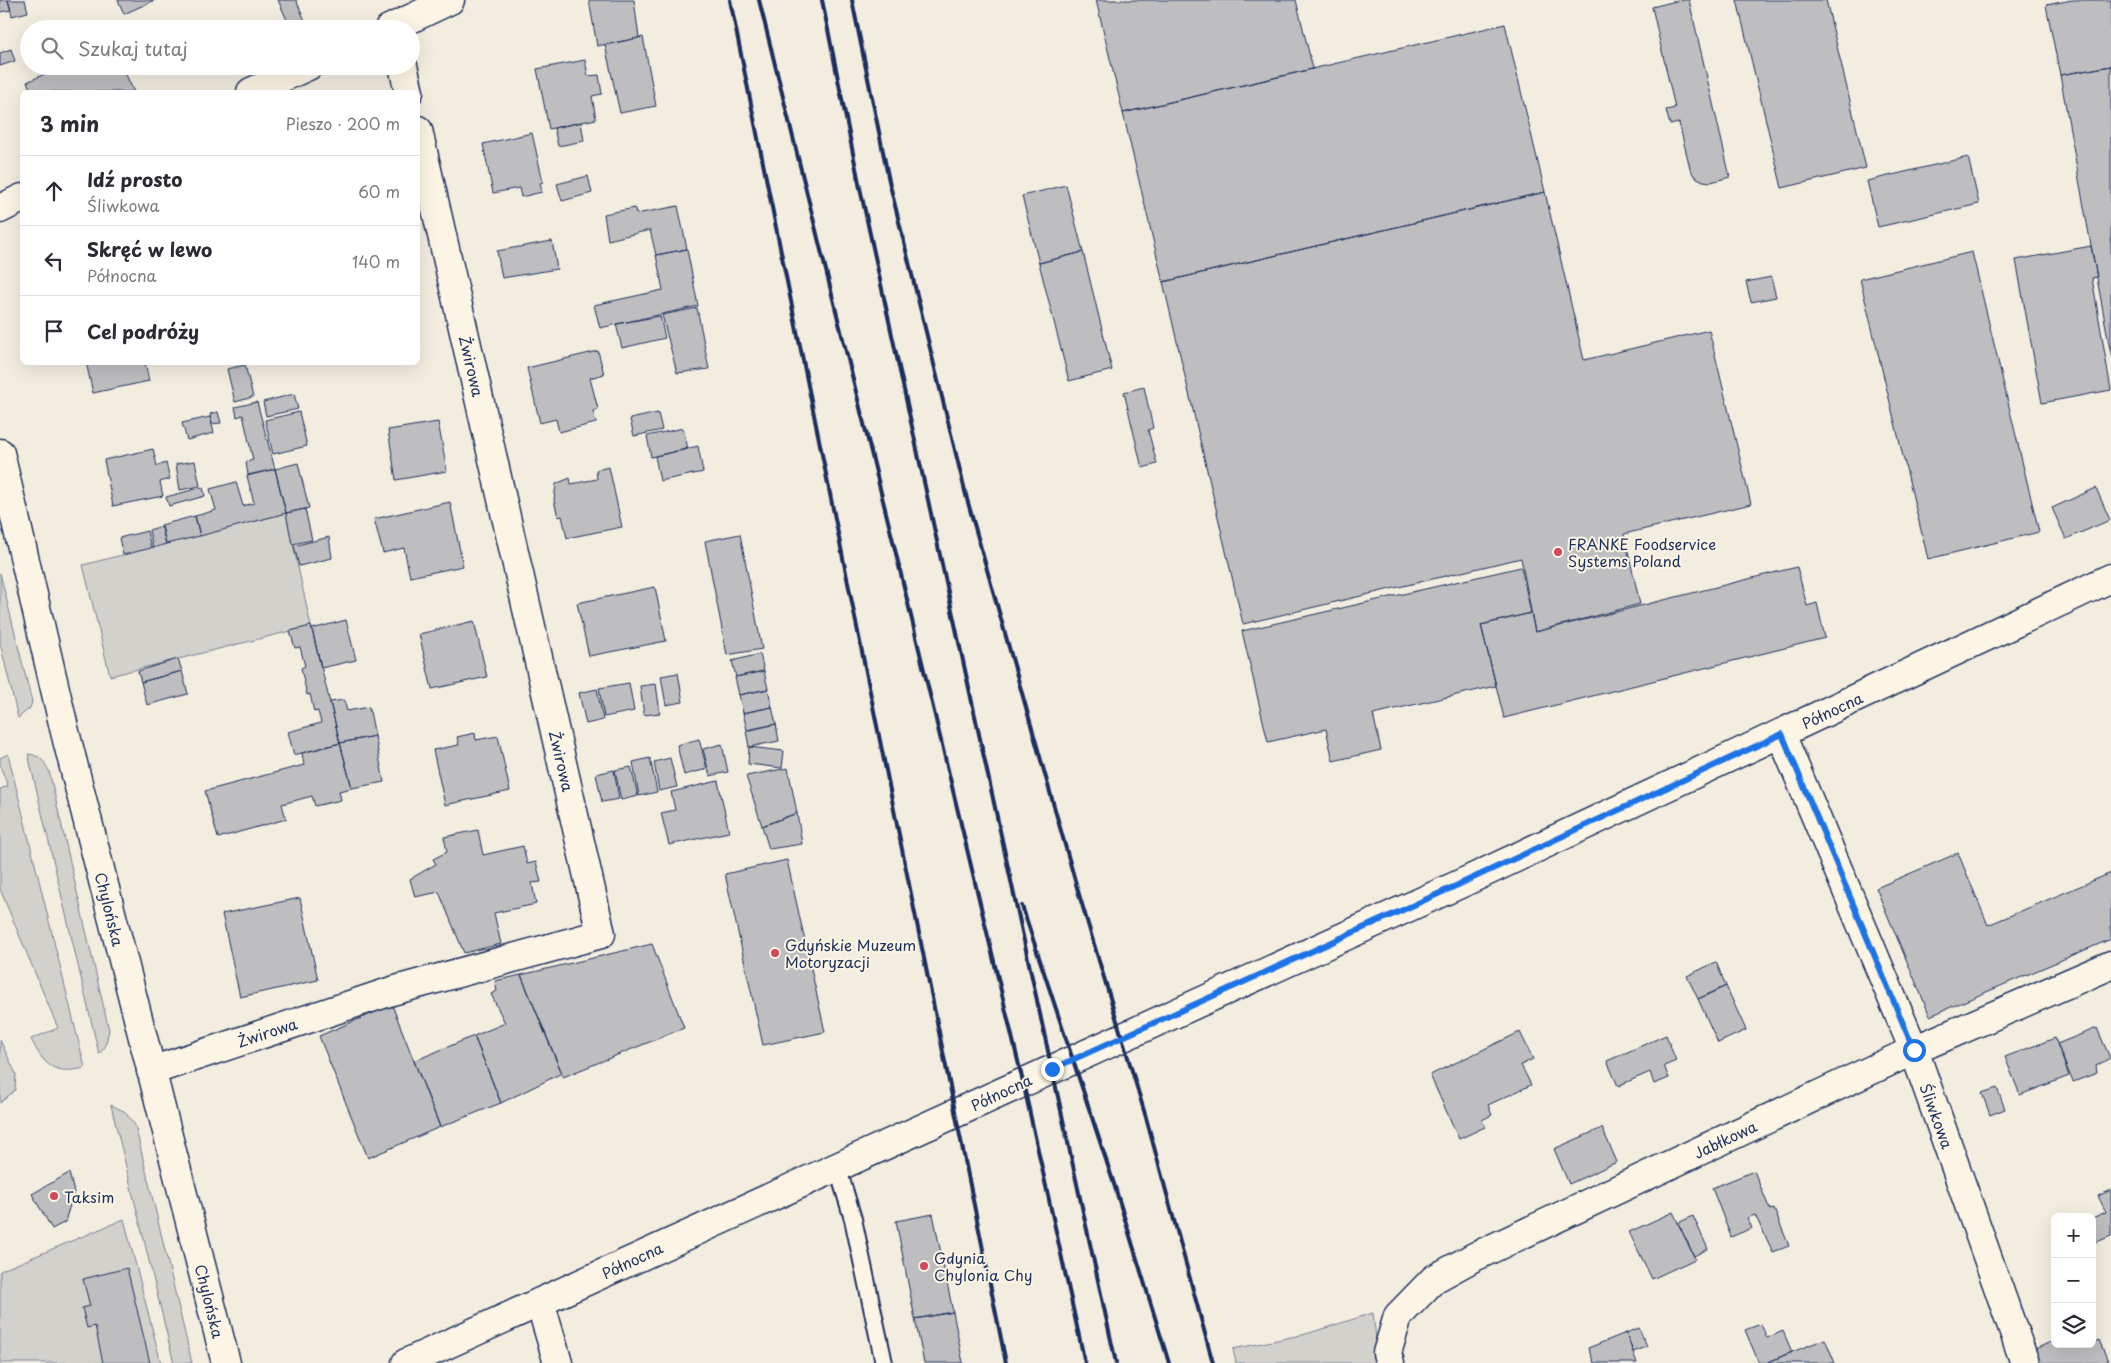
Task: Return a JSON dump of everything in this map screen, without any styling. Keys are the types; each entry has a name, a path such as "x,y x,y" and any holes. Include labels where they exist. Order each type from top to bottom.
{"street":[{"path":"409,20 450,0"},
{"path":"255,90 288,75"},
{"path":"405,75 409,90"},
{"name":"Żwirowa","path":"152,1071 392,991 601,934 420,139"},
{"path":"0,209 20,199"},
{"name":"Chylońska","path":"0,454 66,732 226,1363"},
{"name":"Północna","path":"406,1363 1460,884 2111,578"},
{"name":"Śliwkowa","path":"1782,734 1914,1050 2025,1363"},
{"name":"Jabłkowa","path":"1390,1363 1388,1353 1398,1316 1434,1279 1474,1257 1914,1050 2111,964"},
{"path":"540,1302 558,1363"}],"lane":[{"path":"837,1166 853,1219 884,1363"}],"shaded area":[{"path":"286,513 311,626 110,676 83,565"},
{"path":"0,573 32,702 30,708 18,718 0,643"},
{"path":"8,754 85,1068 65,1070 51,1066 41,1056 31,1039 58,1028 0,889 0,789 8,786 0,766 0,758"},
{"path":"28,754 41,759 49,771 109,1030 105,1047 99,1054"},
{"path":"0,1040 16,1074 15,1090 0,1103"},
{"path":"111,1105 124,1111 135,1125 192,1363 174,1363"},
{"path":"124,1219 161,1363 0,1363 0,1271"},
{"path":"1373,1313 1379,1363 1236,1363 1233,1349 1306,1334"}],"building":[{"path":"0,0 8,0 11,10 0,12"},
{"path":"8,0 25,0 28,12 12,16"},
{"path":"118,0 155,0 124,14"},
{"path":"278,0 296,0 305,20 287,20"},
{"path":"589,0 634,0 639,38 597,46"},
{"path":"1096,0 1296,0 1313,69 1123,113"},
{"path":"1680,0 1689,0 1730,177 1711,182 1703,181 1694,176 1690,168 1679,123 1670,125 1666,110 1675,108 1652,7"},
{"path":"1737,0 1826,0 1866,168 1782,188"},
{"path":"2072,0 2111,0 2111,66 2060,75 2046,5"},
{"path":"1505,24 1545,192 1163,282 1123,113"},
{"path":"643,37 656,106 620,113 605,45"},
{"path":"11,49 15,61 0,66 0,53"},
{"path":"585,60 588,76 599,75 602,94 592,96 596,119 549,129 537,69"},
{"path":"2111,66 2111,355 2060,75"},
{"path":"43,75 126,75 133,90 31,90 27,82"},
{"path":"581,122 584,141 558,146 554,128"},
{"path":"532,133 543,182 540,183 542,192 521,197 519,188 493,193 483,144"},
{"path":"1968,157 1979,204 1878,227 1867,181"},
{"path":"588,176 592,193 562,201 557,184"},
{"path":"1066,185 1083,252 1039,263 1022,196"},
{"path":"1545,192 1584,360 1709,330 1751,504 1624,534 1640,604 1535,632 1521,558 1243,624 1163,282"},
{"path":"678,206 687,249 656,255 650,230 608,240 604,214 635,208 636,214"},
{"path":"552,241 557,269 502,278 497,251"},
{"path":"2091,246 2097,277 2092,278 2111,390 2042,403 2016,260"},
{"path":"687,249 698,306 600,328 594,305 663,290 656,255"},
{"path":"1083,252 1112,370 1069,381 1039,263"},
{"path":"1972,252 2039,532 1928,559 1860,279"},
{"path":"1771,277 1776,297 1751,302 1746,282"},
{"path":"697,308 709,369 677,373 662,315"},
{"path":"660,316 665,338 622,348 616,324"},
{"path":"598,351 604,374 590,378 598,409 593,411 596,423 559,432 556,419 540,423 527,368"},
{"path":"87,365 146,365 149,381 93,393"},
{"path":"245,365 253,397 235,402 227,369"},
{"path":"1144,387 1153,428 1148,430 1157,464 1142,468 1124,392"},
{"path":"294,394 298,409 266,416 263,402"},
{"path":"257,402 275,469 248,475 246,462 253,460 243,415 237,417 235,407"},
{"path":"218,412 221,423 212,424 210,414"},
{"path":"299,412 307,446 273,454 265,420"},
{"path":"658,413 662,430 634,436 630,419"},
{"path":"210,417 214,433 187,440 182,423"},
{"path":"438,422 447,471 396,480 388,430"},
{"path":"683,428 688,449 651,457 647,436"},
{"path":"698,446 703,472 660,481 655,456"},
{"path":"153,449 157,466 166,463 170,479 160,482 163,496 113,506 104,460"},
{"path":"195,461 200,486 180,490 176,464"},
{"path":"298,463 309,508 286,513 275,469"},
{"path":"609,467 622,527 567,538 562,516 558,517 554,500 556,484 570,478 571,484 597,479 596,470"},
{"path":"275,469 286,513 200,536 195,516 216,510 210,489 236,482 243,506 254,503 247,476"},
{"path":"203,487 205,496 169,506 166,497"},
{"path":"2096,488 2110,520 2066,539 2052,508"},
{"path":"450,502 463,566 410,577 404,548 383,553 374,519"},
{"path":"305,509 312,540 292,544 286,513"},
{"path":"195,516 200,536 166,544 161,525"},
{"path":"162,526 166,544 153,548 149,530"},
{"path":"147,531 151,548 123,555 119,538"},
{"path":"740,534 762,649 727,655 705,541"},
{"path":"329,537 332,558 299,566 294,546"},
{"path":"1521,567 1531,613 1481,625 1496,686 1373,714 1381,750 1333,761 1326,729 1268,742 1242,631"},
{"path":"1797,567 1807,606 1817,603 1825,638 1504,718 1481,625 1531,613 1535,632"},
{"path":"655,587 666,641 589,656 577,603"},
{"path":"346,620 356,660 321,668 312,629"},
{"path":"474,621 487,677 432,689 419,634"},
{"path":"311,626 340,743 294,755 288,732 321,723 318,711 314,712 310,694 307,695 301,668 305,666 300,647 295,648 290,631"},
{"path":"760,654 764,671 736,677 732,661"},
{"path":"178,659 182,671 141,682 138,671"},
{"path":"182,671 188,694 147,705 141,682"},
{"path":"764,671 768,689 739,695 735,677"},
{"path":"678,673 683,702 666,705 661,676"},
{"path":"629,683 634,711 604,717 599,688"},
{"path":"656,684 660,713 644,715 640,686"},
{"path":"597,689 603,720 586,724 579,693"},
{"path":"768,689 772,707 743,713 739,695"},
{"path":"344,700 347,711 369,707 375,736 340,743 330,702"},
{"path":"772,707 776,724 747,730 743,713"},
{"path":"776,724 779,741 749,747 746,731"},
{"path":"475,733 476,740 498,736 510,791 445,805 433,750 459,745 457,737"},
{"path":"375,736 384,782 352,788 340,743"},
{"path":"699,739 707,769 684,775 677,745"},
{"path":"340,743 352,788 339,791 341,800 315,806 312,796 282,804 286,819 218,838 205,791 304,765 302,753"},
{"path":"722,744 728,772 710,776 703,749"},
{"path":"749,747 784,751 782,768 748,764"},
{"path":"650,758 657,792 639,796 633,762"},
{"path":"670,758 677,787 659,791 654,762"},
{"path":"631,767 638,796 621,800 615,770"},
{"path":"788,768 797,813 762,826 746,776"},
{"path":"614,770 619,799 602,802 596,774"},
{"path":"718,781 729,832 669,845 661,813 675,810 671,792"},
{"path":"797,813 802,844 769,849 762,826"},
{"path":"478,830 483,855 523,846 527,864 536,862 541,882 532,883 536,904 494,913 501,944 464,953 439,892 415,897 410,879 436,864 433,859 447,852 444,837"},
{"path":"1958,853 1988,925 2111,873 2111,939 1930,1016 1876,888"},
{"name":"Gdyńskie Muzeum Motoryzacji","path":"787,860 825,1032 763,1045 725,874"},
{"path":"300,898 318,980 240,997 222,914"},
{"path":"652,944 684,1028 563,1077 521,975"},
{"path":"1716,962 1726,986 1698,999 1687,976"},
{"path":"521,975 562,1073 501,1103 474,1036 505,1023 491,994 497,991 495,981"},
{"path":"1726,986 1746,1030 1718,1043 1698,999"},
{"path":"392,1005 440,1127 368,1158 319,1036"},
{"path":"2097,1028 2110,1058 2096,1066 2097,1073 2073,1082 2057,1044"},
{"path":"1520,1032 1533,1059 1521,1065 1531,1085 1488,1105 1492,1115 1482,1120 1485,1127 1459,1139 1430,1075"},
{"path":"1666,1035 1676,1061 1664,1066 1669,1078 1654,1084 1650,1072 1618,1086 1607,1061"},
{"path":"474,1036 501,1103 440,1127 414,1061"},
{"path":"2055,1038 2069,1076 2020,1095 2005,1057"},
{"path":"1997,1088 2005,1109 1990,1115 1982,1093"},
{"path":"1602,1128 1617,1162 1569,1184 1554,1149"},
{"path":"1754,1171 1770,1210 1774,1209 1789,1246 1773,1252 1755,1215 1747,1218 1752,1228 1731,1237 1712,1188"},
{"path":"69,1173 74,1192 66,1218 67,1221 52,1229 32,1194"},
{"path":"2111,1190 2111,1236 2096,1242 2096,1216 2106,1212 2098,1196"},
{"path":"1673,1212 1695,1259 1652,1279 1629,1232"},
{"name":"Gdynia Chylonia Chy","path":"933,1214 953,1312 915,1319 896,1221"},
{"path":"1693,1216 1708,1249 1694,1256 1678,1223"},
{"path":"127,1268 150,1363 103,1363 95,1326 87,1328 82,1308 90,1306 83,1279"},
{"path":"953,1312 963,1363 924,1363 915,1319"},
{"path":"1761,1324 1767,1338 1783,1331 1792,1352 1766,1363 1759,1363 1745,1330"},
{"path":"1639,1328 1647,1347 1633,1352 1626,1333"},
{"path":"1626,1333 1637,1363 1594,1363 1588,1348"},
{"path":"1825,1339 1835,1363 1766,1363 1792,1352"},
{"path":"2099,1340 2109,1363 2038,1363 2033,1350 2051,1342 2051,1348 2096,1348 2096,1341"}],"railway":[{"path":"730,0 1006,1363"},
{"path":"759,0 892,537 1023,1082 1085,1363"},
{"path":"822,0 860,188 1116,1363"},
{"path":"852,0 889,181 967,499 1078,891 1145,1114 1213,1363"},
{"path":"1022,906 1114,1184 1169,1363"}],"place":[{"name":"FRANKE Foodservice Systems Poland","path":"1558,552"},
{"name":"Gdyńskie Muzeum Motoryzacji","path":"775,953"},
{"name":"Taksim","path":"54,1196"},
{"name":"Gdynia Chylonia Chy","path":"924,1266"}],"route":[{"path":"1052,1069 1460,884 1782,734 1914,1050"}]}
